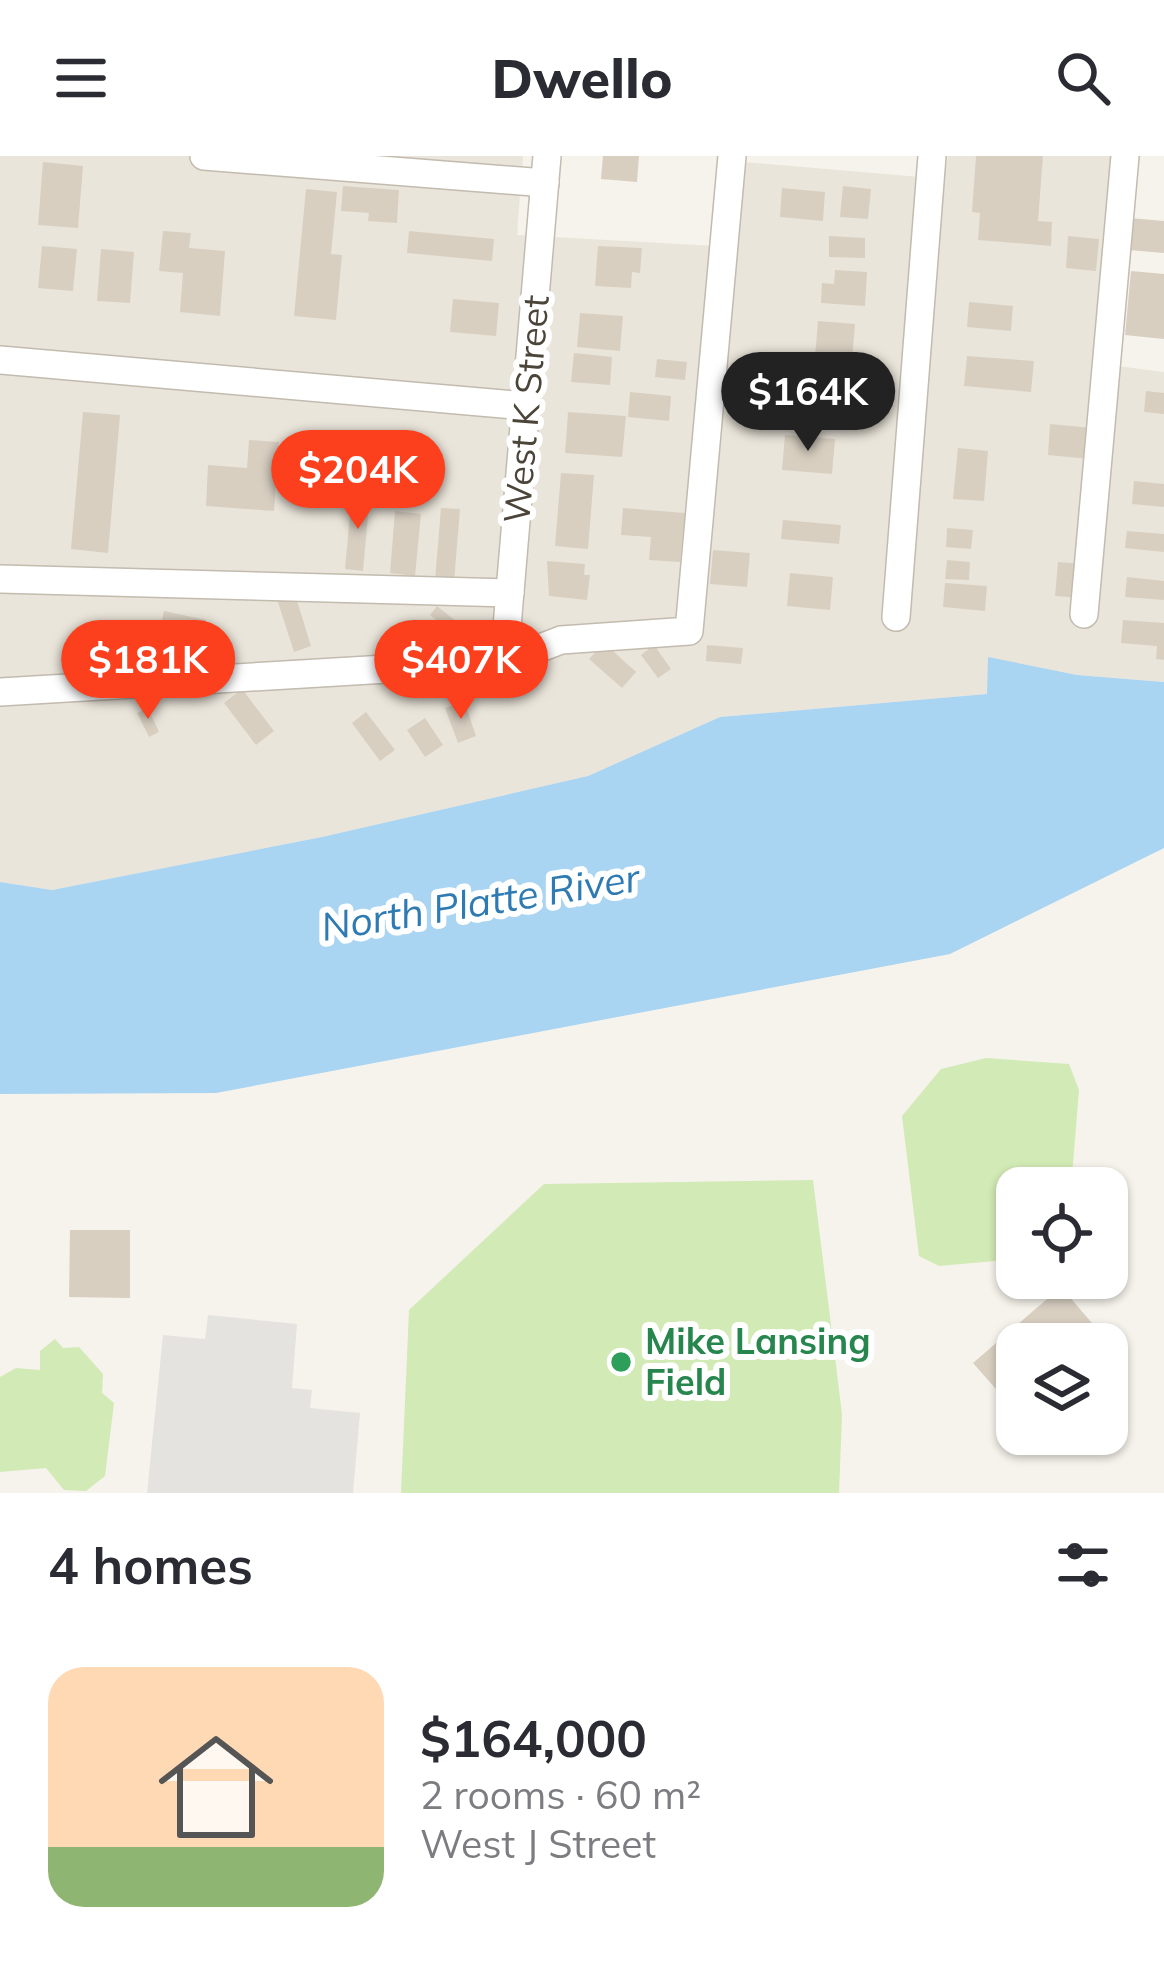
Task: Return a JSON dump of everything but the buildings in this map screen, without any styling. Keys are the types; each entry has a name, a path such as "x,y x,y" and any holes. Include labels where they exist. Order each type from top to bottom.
{"street":[{"path":"204,156 546,170"},
{"path":"0,692 504,662 561,640 688,631 731,156"},
{"path":"896,616 932,156"},
{"path":"1084,614 1125,156"},
{"name":"West K Street","path":"504,662 546,170"},
{"path":"0,360 526,406"},
{"path":"0,579 510,593"}],"shaded area":[{"path":"0,156 523,156 517,235 734,247 743,162 944,179 948,156 1118,156 1102,364 1164,372 1164,682 1077,675 988,658 988,694 720,717 588,776 322,837 52,890 0,882"},
{"path":"208,1315 297,1324 292,1388 312,1390 310,1408 360,1413 353,1493 147,1493 163,1335 205,1339"}],"green space":[{"path":"986,1058 1069,1064 1079,1090 1073,1167 996,1167 996,1261 939,1266 919,1256 902,1116 941,1069"},
{"name":"Mike Lansing Field","path":"813,1180 842,1414 839,1493 401,1493 409,1310 544,1184"},
{"path":"55,1339 63,1348 79,1347 103,1374 102,1393 114,1403 105,1476 86,1491 64,1490 46,1468 0,1472 0,1377 16,1368 40,1370 40,1351"}],"water":[{"name":"North Platte River","path":"988,657 1077,675 1164,682 1164,848 950,954 216,1093 0,1094 0,882 52,890 322,837 588,776 720,717 987,694"}],"place":[{"name":"Mike Lansing Field","path":"621,1362"}]}
